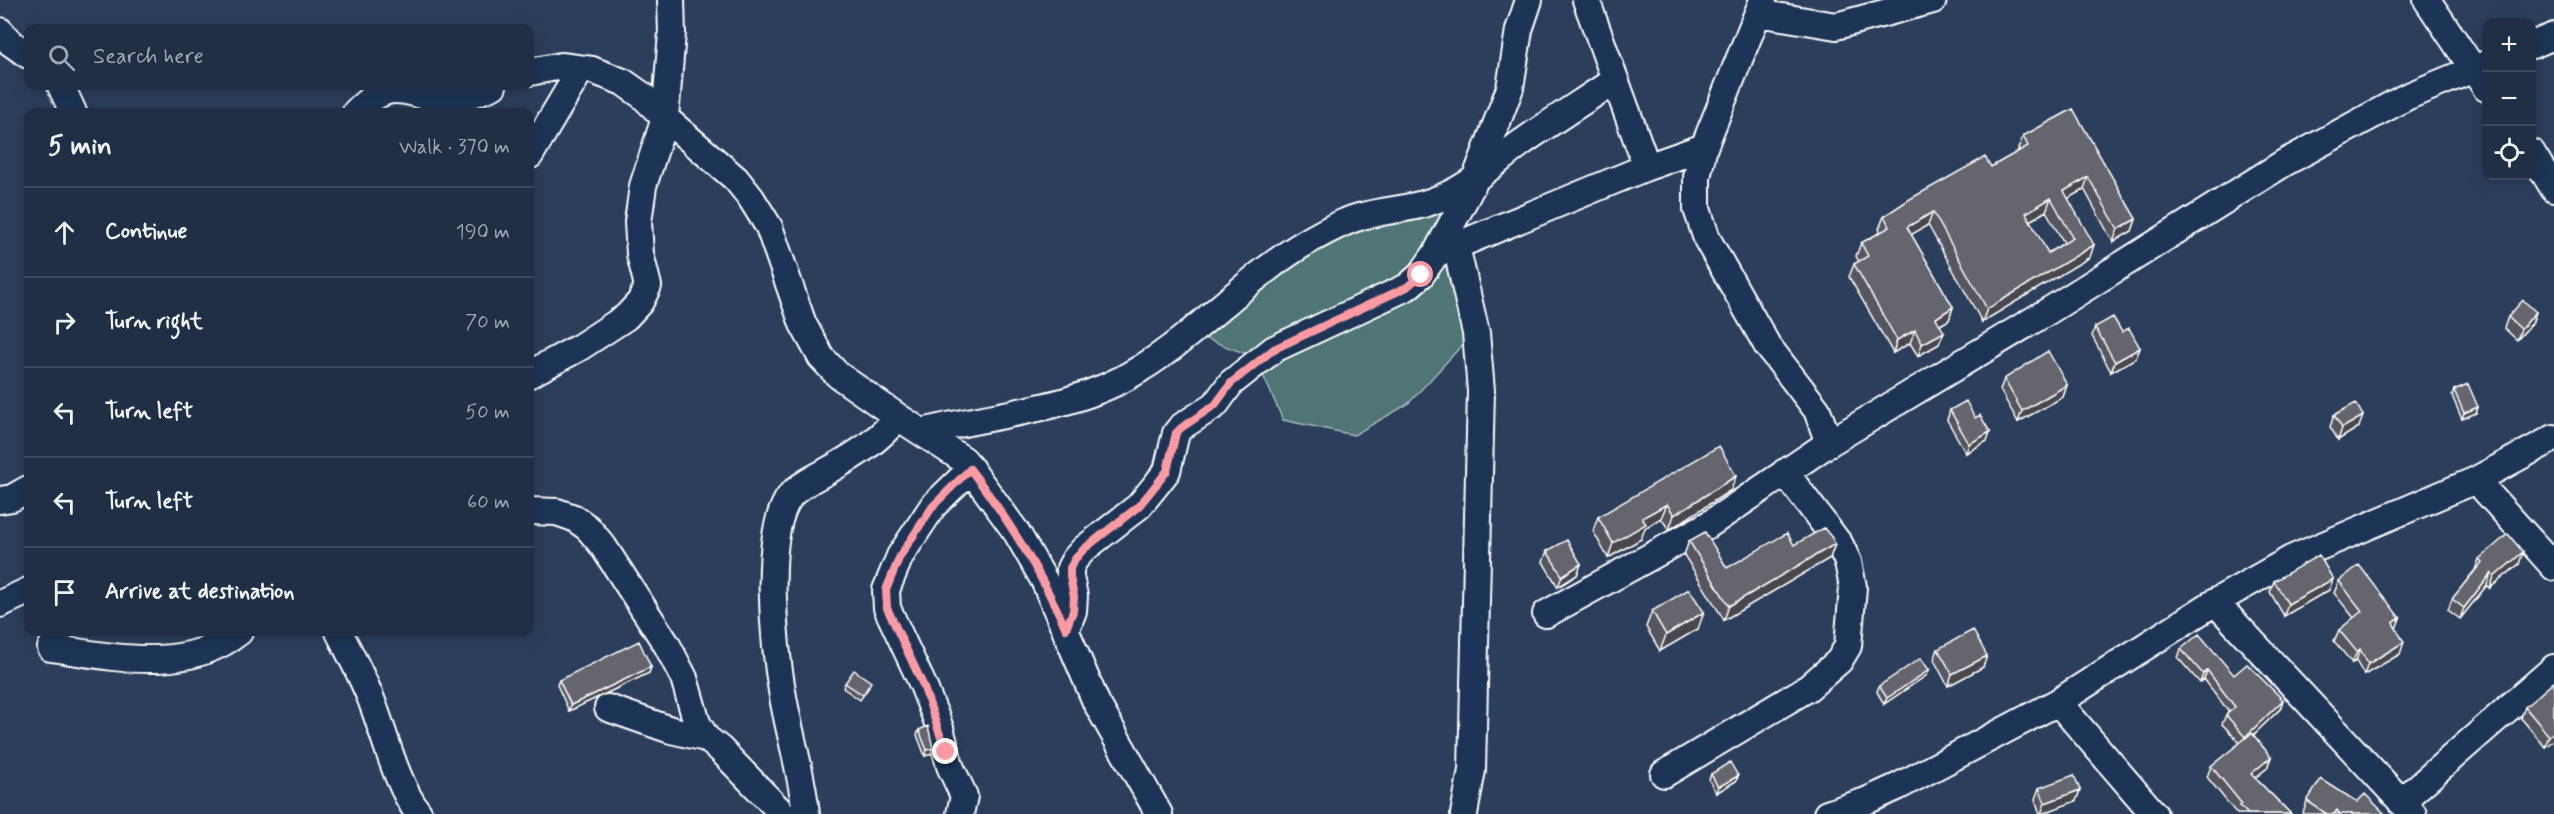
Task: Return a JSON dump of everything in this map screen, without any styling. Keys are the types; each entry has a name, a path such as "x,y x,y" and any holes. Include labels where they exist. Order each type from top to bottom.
{"street":[{"path":"534,372 580,347 626,317 640,303 648,286 640,254 638,222 643,186 665,118 672,33 671,0"},
{"path":"1066,629 1073,611 1074,597 1070,568 1075,559 1084,549 1139,506 1156,485 1167,471 1176,433 1181,428 1215,405 1231,383 1259,359 1274,349 1407,287 1445,250 1510,88 1520,30 1528,0"},
{"path":"1586,0 1647,167"},
{"path":"1829,443 1817,410 1767,345 1703,229 1697,209 1696,189 1704,147 1760,6 1836,26 1933,0"},
{"path":"1546,614 1708,525 1829,443 2050,310 2284,163 2406,97 2482,74 2427,0"},
{"path":"0,32 24,52"},
{"path":"2536,43 2554,36"},
{"path":"534,71 561,66 581,69 623,82 643,96 736,179 769,227 803,324 820,357 838,375 964,460 1017,533 1044,580 1096,702 1159,814"},
{"path":"534,148 581,69"},
{"path":"923,432 1083,397 1112,384 1141,369 1203,322 1283,255 1342,223 1362,216 1430,202 1475,180 1520,144 1615,80"},
{"path":"63,90 71,108"},
{"path":"361,108 375,96 387,90"},
{"path":"402,90 435,97 458,98 481,90"},
{"path":"1445,250 1647,167 1704,147"},
{"path":"2536,160 2554,189"},
{"path":"1445,250 1476,333 1481,392 1472,770 1464,814"},
{"path":"806,814 798,761 783,697 774,616 774,544 782,512 792,495 806,483 882,437 898,417"},
{"path":"1827,814 1866,801 1897,787 2058,702 2215,602 2291,559 2476,480 2554,438"},
{"path":"960,814 964,796 950,766 940,728 923,685 887,608 886,590 900,556 933,506 970,469"},
{"path":"1664,774 1808,688 1839,661 1848,646 1853,586 1848,561 1840,545 1785,472"},
{"path":"2476,480 2554,567"},
{"path":"0,500 12,498 24,491"},
{"path":"534,511 557,512 574,518 588,528 603,546 668,645 684,678 697,723 706,738 720,749 783,814"},
{"path":"0,604 24,593"},
{"path":"2215,602 2407,808 2554,668"},
{"path":"51,648 127,658 160,659 208,650 232,636"},
{"path":"341,636 370,696 400,777 419,814"},
{"path":"2058,702 2154,814"},
{"path":"608,708 671,730 706,738"}],"green space":[{"path":"1429,192 1444,203 1474,332 1408,404 1354,435 1283,420 1255,357 1206,339 1203,333 1266,258 1360,202"}],"building":[{"path":"2073,109 2136,219 2118,229 2088,177 2064,191 2094,245 1987,309 1933,212 1907,227 1953,307 1936,318 1944,332 1922,344 1915,330 1897,340 1854,264 1868,256 1861,243 1890,227 1884,216 1910,199 1985,157 1991,167 2028,146 2023,136","holes":["2051,198 2073,238 2048,253 2026,213"]},
{"path":"2523,300 2536,312 2521,329 2508,317"},
{"path":"2113,317 2122,332 2129,328 2140,348 2115,362 2095,327"},
{"path":"2048,351 2067,385 2022,411 2004,379"},
{"path":"2468,384 2478,407 2464,413 2454,390"},
{"path":"1966,401 1975,418 1980,415 1990,432 1969,444 1950,410"},
{"path":"2356,403 2363,416 2342,428 2334,415"},
{"path":"1719,446 1736,476 1674,515 1667,504 1642,518 1646,524 1613,543 1598,517"},
{"path":"1824,528 1835,544 1729,606 1689,541 1705,532 1727,568 1787,533 1794,545"},
{"path":"2508,534 2523,552 2494,577 2491,573 2464,608 2452,599 2482,562 2479,559"},
{"path":"1567,540 1581,564 1562,576 1547,551"},
{"path":"2319,555 2333,579 2288,604 2274,581"},
{"path":"2359,565 2400,618 2393,623 2404,642 2368,664 2360,649 2357,652 2339,630 2362,611 2339,581"},
{"path":"1689,589 1704,612 1666,635 1652,611"},
{"path":"1973,630 1987,656 1952,674 1938,649"},
{"path":"2199,634 2234,675 2247,664 2283,700 2245,737 2226,715 2235,707 2207,670 2203,674 2181,649"},
{"path":"639,641 651,667 571,705 559,680"},
{"path":"1921,658 1929,670 1887,698 1879,686"},
{"path":"854,670 871,682 863,695 845,683"},
{"path":"2554,682 2554,732 2549,736 2525,707"},
{"path":"928,726 933,748 927,750 919,730"},
{"path":"2252,733 2271,757 2251,774 2291,814 2248,814 2211,766"},
{"path":"1730,762 1738,776 1718,787 1711,774"},
{"path":"2074,775 2080,790 2045,803 2039,788"},
{"path":"2321,779 2357,802 2365,794 2385,814 2340,814 2337,810 2334,814 2327,814 2307,801"}],"route":[{"path":"946,752 940,728 913,660 887,608 886,590 900,556 942,496 970,469 1017,533 1044,580 1066,629 1073,611 1074,597 1070,568 1075,559 1084,549 1139,506 1156,485 1172,460 1176,433 1181,428 1215,405 1231,383 1274,349 1407,287 1421,275"}]}
